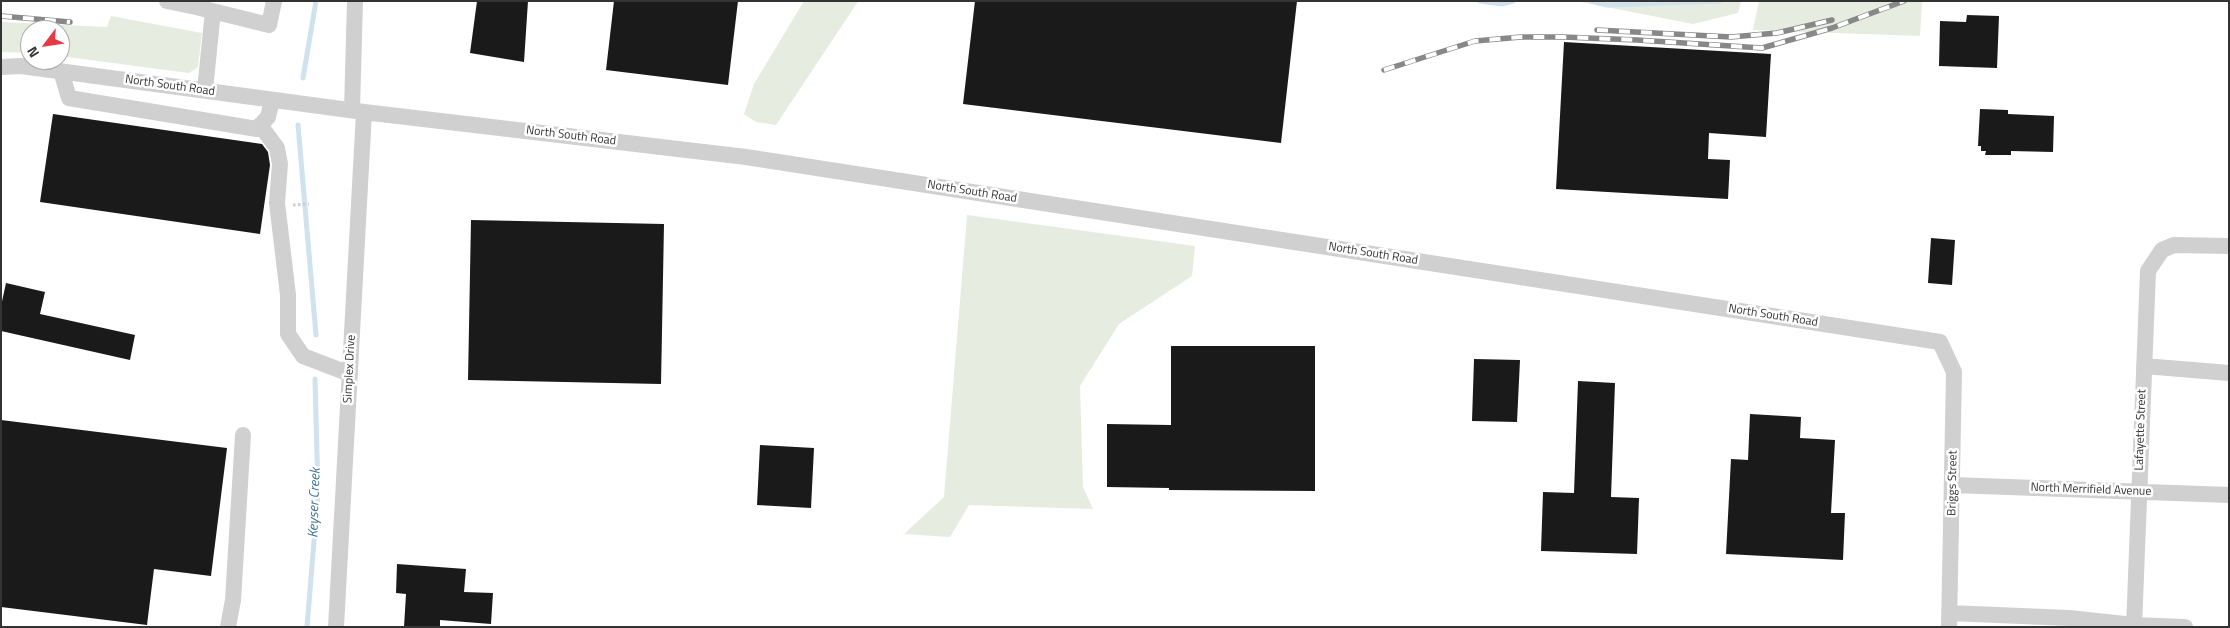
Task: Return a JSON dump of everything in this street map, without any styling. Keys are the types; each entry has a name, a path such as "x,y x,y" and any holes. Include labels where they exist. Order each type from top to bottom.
{"street":[{"path":"167,1 197,4 213,11 269,25 274,1"},
{"name":"Simplex Drive","path":"336,627 350,374 358,111 354,1"},
{"path":"205,90 213,11"},
{"name":"North South Road","path":"1,66 21,66 358,111 746,157 1940,342"},
{"path":"61,71 69,98 257,129 268,117 272,100"},
{"path":"260,125 277,148 280,164 277,203 288,295 288,334 303,356 350,374"},
{"name":"Lafayette Street","path":"2134,626 2148,271 2162,250 2174,246 2229,246"},
{"name":"Briggs Street","path":"1940,342 1954,372 1954,485 1950,620"},
{"path":"2144,366 2229,373"},
{"path":"228,627 233,600 243,435"},
{"name":"North Merrifield Avenue","path":"1954,485 2229,495"},
{"path":"1950,620 2069,618 2134,626 2185,627"}],"path":[{"path":"291,205 310,204"}],"shaded area":[{"path":"804,1 861,1 857,3 776,125 756,122 744,114 754,84"},
{"path":"1576,1 1741,1 1738,13 1693,24"},
{"path":"1759,1 1922,1 1920,36 1753,30"},
{"path":"111,16 202,33 198,67 189,73 70,57 70,25 107,27"},
{"path":"1,22 20,23 20,53 1,52"},
{"path":"967,215 1195,246 1192,276 1119,324 1080,386 1083,487 1093,509 969,505 950,537 904,534 944,497"}],"building":[{"path":"477,1 528,1 524,62 470,53"},
{"path":"614,1 738,1 728,85 606,70"},
{"path":"975,1 1297,1 1281,143 963,104"},
{"path":"1967,15 1999,16 1997,68 1939,66 1940,21 1966,22"},
{"path":"1564,42 1771,54 1766,137 1709,133 1708,159 1730,160 1728,199 1556,189"},
{"path":"1980,109 2008,110 2008,114 2054,116 2053,152 2011,151 2011,155 1985,155 1986,151 1981,151 1981,146 1978,146"},
{"path":"53,114 262,144 268,152 270,165 260,234 40,202"},
{"path":"471,220 664,224 661,384 468,380"},
{"path":"1931,238 1955,240 1952,285 1928,283"},
{"path":"6,283 45,292 40,314 135,335 130,360 1,331 1,306"},
{"path":"1171,346 1315,346 1315,491 1169,490 1169,488 1107,487 1107,424 1171,425"},
{"path":"1474,359 1520,360 1517,422 1472,421"},
{"path":"1578,381 1615,383 1611,497 1639,498 1637,554 1541,551 1543,492 1574,493"},
{"path":"1750,414 1801,417 1800,438 1835,440 1831,513 1845,513 1843,560 1726,554 1731,459 1748,460"},
{"path":"1,420 227,448 211,576 154,569 147,625 1,607"},
{"path":"760,445 814,448 811,508 757,505"},
{"path":"397,564 466,569 464,592 493,593 491,624 440,620 440,627 404,627 406,594 396,593"}],"waterway":[{"name":"Keyser Creek","path":"303,78 316,1"},
{"name":"Keyser Creek","path":"1480,1 1502,4 1513,1"},
{"name":"Keyser Creek","path":"1591,1 1607,5 1720,1"},
{"name":"Keyser Creek","path":"298,125 316,335"},
{"name":"Keyser Creek","path":"307,627 318,492 315,379"}],"railway":[{"path":"1384,70 1475,41 1521,37 1637,40 1762,48 1832,28 1904,1"},
{"path":"1,16 47,20"},
{"path":"1597,30 1731,37 1777,33 1832,20"}]}
